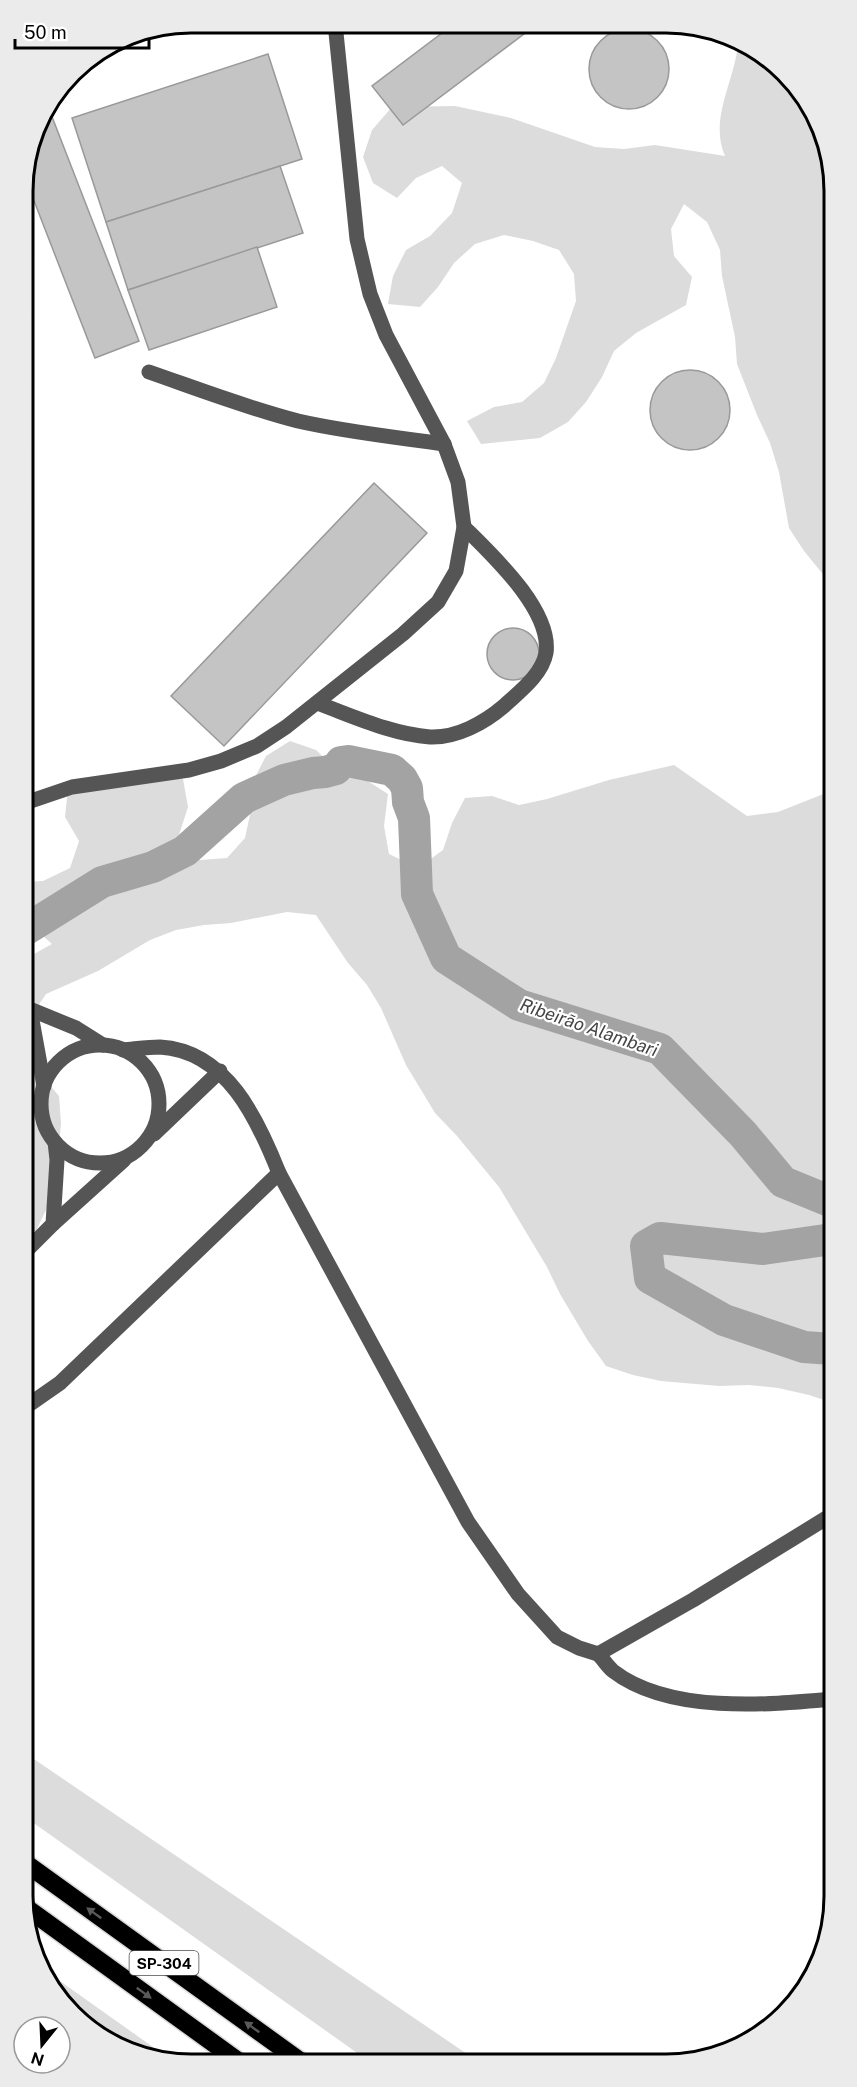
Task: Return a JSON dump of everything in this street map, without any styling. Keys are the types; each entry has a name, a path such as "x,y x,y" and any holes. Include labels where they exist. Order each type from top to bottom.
{"highway":[{"name":"SP-304","path":"33,1869 290,2054"},
{"name":"SP-304","path":"34,1913 228,2054"}],"street":[{"path":"33,800 72,787 189,770 221,761 257,746 317,703 403,634 438,602 456,571 464,527 458,482 444,444 386,335 370,294 357,239 336,33"},
{"path":"149,372 245,406 298,421 337,429 444,444"},
{"path":"317,703 394,730 431,737 459,733 490,717 537,674 546,654 543,627 528,598 504,567 464,527"},
{"path":"33,1010 76,1028 103,1045 123,1050 161,1047 191,1055 220,1071 258,1124 279,1173 468,1522 518,1594 557,1637 598,1654 612,1670 637,1685 666,1695 736,1705 824,1700"},
{"path":"33,1031 44,1086"},
{"path":"103,1045 84,1047 66,1056 52,1069 44,1086 41,1106 45,1125 55,1142 67,1153 81,1160 98,1163 114,1162 130,1156"},
{"path":"123,1050 141,1062 154,1079 160,1100 157,1121 148,1140"},
{"path":"33,1244 220,1071"},
{"path":"53,1224 57,1160 55,1142"},
{"path":"33,1402 60,1383 279,1173"},
{"path":"598,1654 693,1600 824,1520"}],"shaded area":[{"path":"737,50 770,72 791,95 812,131 823,171 824,576 789,528 779,472 770,443 737,364 735,337 722,276 720,250 707,222 684,204 671,229 674,256 692,277 686,305 636,333 614,351 602,377 586,402 568,422 540,438 481,444 467,421 494,407 522,402 544,383 556,358 576,301 574,274 559,250 533,241 504,235 475,244 454,263 438,287 420,307 388,304 393,276 406,250 430,236 452,213 462,183 442,166 416,178 397,198 373,183 363,157 372,130 392,107 455,106 511,118 595,147 624,149 655,145 725,156 721,142 721,115"},
{"path":"290,741 316,750 336,769 363,778 388,794 384,826 389,854 418,868 443,850 452,823 465,798 492,796 519,805 674,765 747,816 778,812 824,794 824,1400 778,1388 661,1381 606,1366 588,1341 499,1187 435,1113 406,1065 381,1008 316,915 287,912 231,923 176,930 150,940 98,971 46,994 33,1014 33,955 52,944 33,927 33,882 43,881 70,868 79,841 65,817 68,788 156,770 183,779 188,807 178,838 200,860 227,858 245,838 251,810 253,781 266,756"},
{"path":"33,1060 41,1075 59,1096 61,1123 56,1181 33,1235"},
{"path":"33,1758 467,2054 359,2054 33,1823"},
{"path":"57,1979 158,2050 121,2038 103,2027 72,2000"}],"building":[{"path":"442,33 525,33 403,125 372,86"},
{"path":"612,33 651,35 663,47 669,61 669,77 663,91 651,103 637,109 621,109 607,103 595,91 589,77 589,61 595,47 600,40"},
{"path":"268,54 302,159 106,222 72,118"},
{"path":"52,116 139,341 95,358 33,198 34,171 38,150"},
{"path":"280,166 303,233 128,290 106,222"},
{"path":"257,247 277,307 149,350 128,290"},
{"path":"682,370 698,370 719,381 730,402 730,418 719,439 698,450 682,450 668,444 656,432 650,418 650,402 656,388 668,376"},
{"path":"374,483 427,533 224,746 171,696"},
{"path":"513,628 523,630 531,636 537,644 539,654 537,664 531,672 523,678 513,680 503,678 495,672 489,664 487,654 489,644 495,636 503,630"}],"waterway":[{"name":"Ribeirão Alambari","path":"33,925 102,882 153,867 185,851 244,798 284,780 336,769 341,762 348,761 392,770 402,779 407,788 408,802 414,818 417,894 446,958 519,1005 660,1049 743,1134 783,1182 824,1199"},
{"name":"Ribeirão Alambari","path":"824,1240 763,1249 660,1238 646,1246 650,1278 724,1320 804,1347 824,1348"}]}
